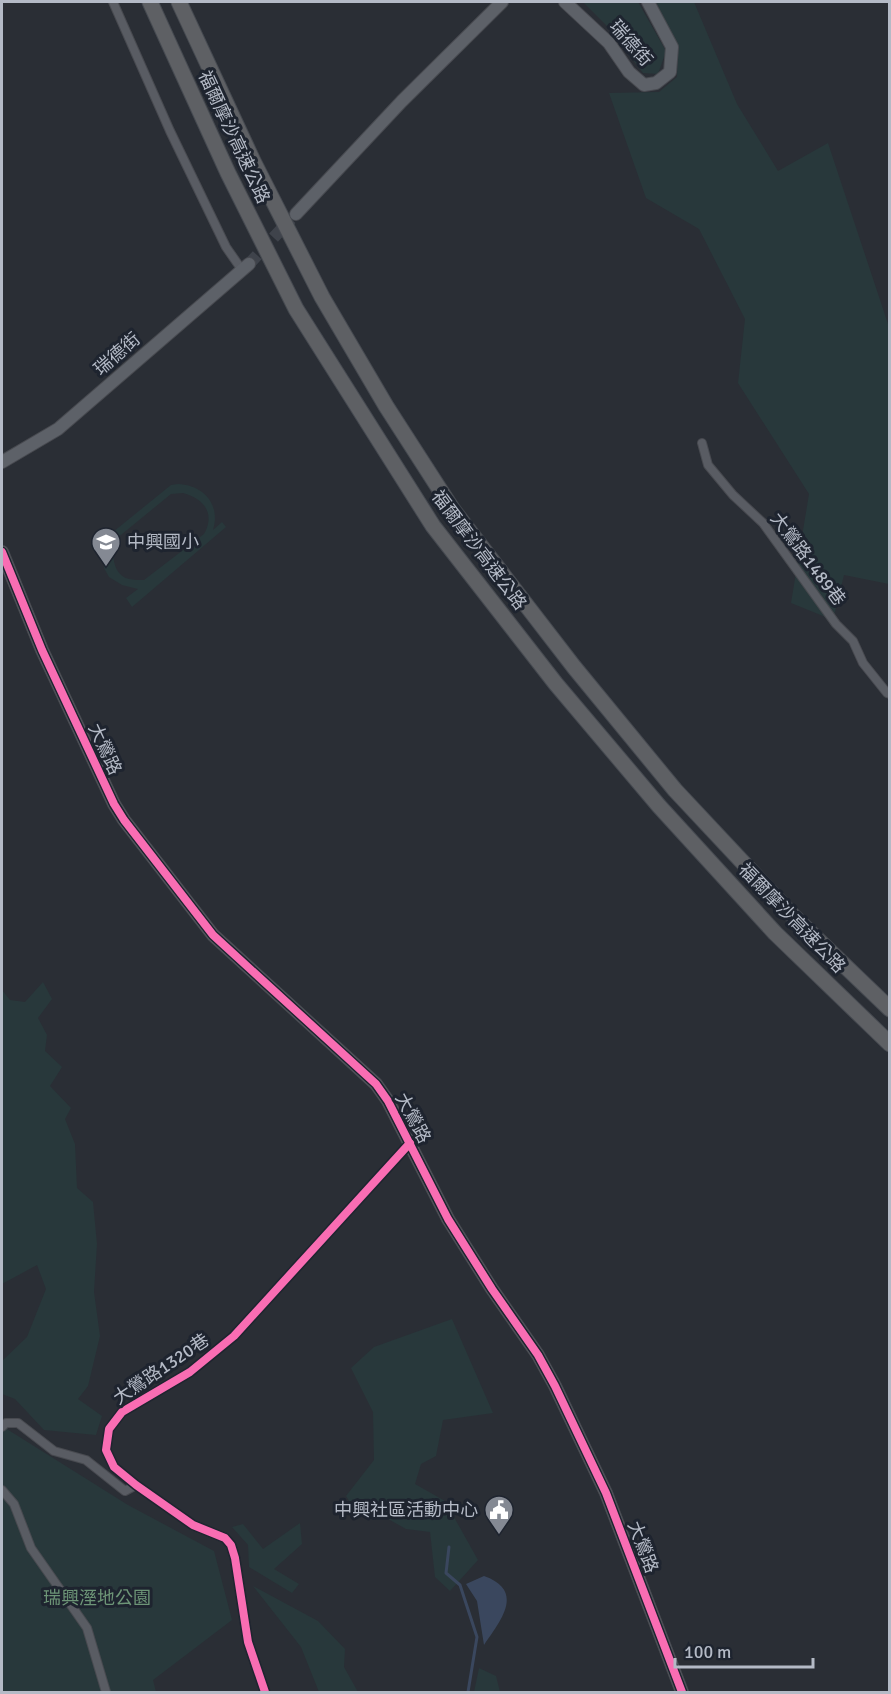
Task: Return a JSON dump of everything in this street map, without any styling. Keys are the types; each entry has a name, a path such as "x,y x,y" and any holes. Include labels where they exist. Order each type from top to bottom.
{"highway":[{"name":"福爾摩沙高速公路","path":"150,2 228,172 296,309 433,526 556,684 659,806 775,933 890,1044"},
{"name":"福爾摩沙高速公路","path":"178,2 253,162 322,297 386,406 453,510 574,667 675,790 794,917 890,1009"}],"street":[{"path":"113,2 226,248 246,267"},
{"path":"296,214 402,100 502,2"},
{"name":"瑞德街","path":"565,2 609,43 629,72 644,85 656,84 670,72 672,47 648,2"},
{"name":"瑞德街","path":"2,462 58,429 246,267"},
{"name":"大鶯路1489巷","path":"702,443 708,465 733,495 763,523 836,624 853,642 863,663 890,694"},
{"name":"大鶯路","path":"2,552 53,674 114,804 124,820 213,935 376,1084 388,1101 448,1219 492,1289 538,1355 555,1386 606,1493 682,1692"},
{"name":"大鶯路1320巷","path":"265,1692 248,1642 231,1545 225,1538 193,1525 114,1467 106,1442 109,1429 122,1412 190,1372 234,1336 410,1143"},
{"path":"2,1427 6,1423 18,1423 54,1451 86,1460 125,1491 136,1485"},
{"path":"2,1490 14,1504 31,1548 87,1628 106,1692"}],"green space":[{"path":"583,2 638,2 666,51 658,74 643,73 606,25"},
{"path":"656,2 694,2 737,104 778,171 828,143 890,330 889,584 844,575 833,620 791,603 809,494 738,383 745,319 699,229 646,198 609,93 659,92 677,77 678,47"},
{"path":"171,485 187,485 202,492 212,504 215,521 213,530 222,522 226,527 132,607 126,598 138,589 122,585 109,577 104,568 105,543 113,532","holes":["171,494 190,495 202,503 208,513 209,519 204,534 144,580 123,577 114,562 116,539"]},
{"path":"43,982 52,999 38,1018 47,1035 45,1051 62,1067 50,1086 71,1108 65,1119 75,1144 77,1188 93,1202 97,1244 94,1292 100,1336 88,1386 78,1399 102,1416 96,1435 44,1430 15,1399 2,1394 2,1361 27,1337 46,1289 37,1265 2,1284 2,990 10,1000 25,1002"},
{"path":"452,1319 493,1413 443,1420 436,1456 421,1464 415,1484 445,1501 478,1560 450,1591 435,1577 430,1532 406,1529 374,1511 351,1504 346,1496 374,1460 373,1412 351,1368 374,1347"},
{"name":"瑞興溼地公園","path":"2,1426 128,1505 214,1551 232,1620 153,1680 156,1692 2,1692"},
{"path":"300,1523 302,1544 274,1569 299,1584 292,1593 249,1567 248,1545 232,1527 243,1524 263,1549"},
{"path":"253,1586 318,1621 345,1649 344,1667 358,1692 319,1692 301,1647"},
{"path":"479,1668 496,1676 500,1692 474,1692"}],"water":[{"path":"484,1576 497,1582 507,1598 502,1617 484,1645 477,1601 466,1584"}],"waterway":[{"path":"449,1547 446,1573 460,1585 477,1637 468,1692"}],"tunnel":[{"path":"249,264 291,219"}],"cycle path":[{"path":"2,552 42,650 114,804 124,820 213,935 376,1084 388,1101 448,1219 492,1289 538,1355 555,1386 606,1493 682,1692"},
{"path":"265,1692 248,1642 231,1545 225,1538 193,1525 114,1467 106,1450 109,1429 122,1412 190,1372 234,1336 410,1143"}],"place":[{"name":"中興國小","path":"106,568"},
{"name":"中興社區活動中心","path":"499,1536"}]}
